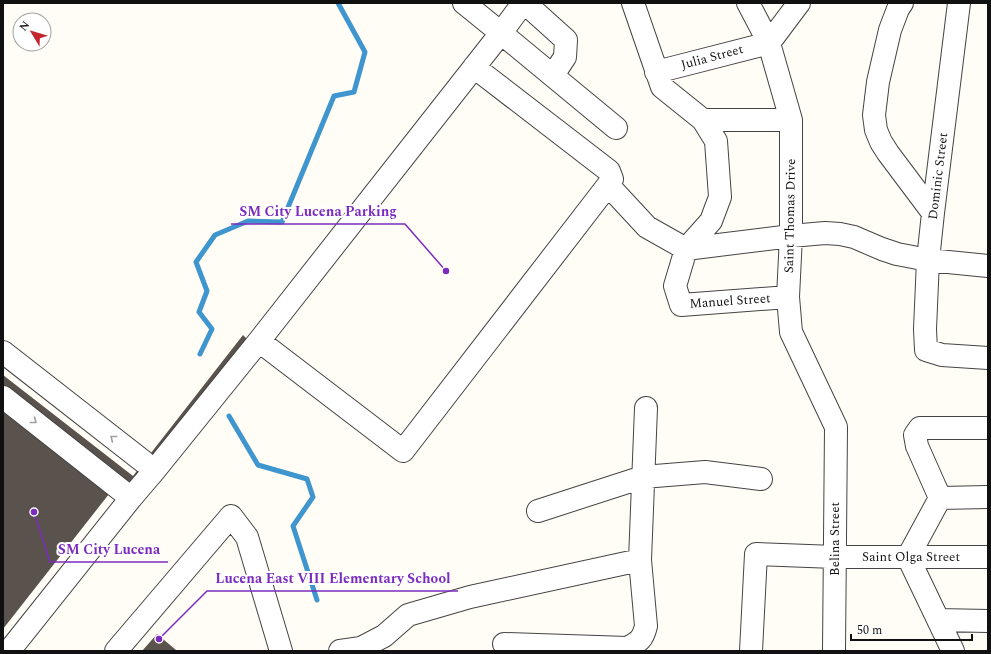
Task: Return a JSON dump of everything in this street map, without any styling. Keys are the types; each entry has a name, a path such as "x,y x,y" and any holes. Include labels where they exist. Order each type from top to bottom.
{"street":[{"path":"464,3 616,128"},
{"path":"9,651 131,498 149,467 259,341 524,3 566,40 565,58 553,75"},
{"name":"Saint Thomas Drive","path":"748,3 769,43 791,120 791,236 788,297 791,332 836,427"},
{"path":"769,43 799,3"},
{"path":"902,3 898,9 890,30 879,74 874,115 876,130 888,153 933,213"},
{"name":"Dominic Street","path":"959,3 928,260 925,329 926,350 942,355 988,358"},
{"path":"637,4 662,88 703,120 716,141 720,197 711,221 686,249"},
{"name":"Julia Street","path":"656,72 769,43"},
{"path":"259,341 403,451 612,179 609,171 474,67"},
{"path":"703,120 791,120"},
{"path":"608,185 647,227 686,249 825,233 854,237 897,254 928,260 988,266"},
{"name":"Manuel Street","path":"686,249 675,286 681,304 788,297"},
{"path":"3,352 149,467"},
{"path":"3,397 131,498"},
{"path":"504,644 627,648 637,643 644,636 646,626 640,560 646,408"},
{"name":"Belina Street","path":"834,651 836,427"},
{"path":"940,498 917,446 915,435 920,428 988,428"},
{"path":"538,510 643,477 704,472 761,479"},
{"path":"940,498 988,497"},
{"path":"940,498 908,557 953,651"},
{"path":"116,651 231,516 247,537 281,651"},
{"name":"Saint Olga Street","path":"751,651 756,554 835,557 988,557"},
{"path":"340,651 361,648 384,636 408,615 470,597 640,560"},
{"path":"938,620 988,621"}],"building":[{"path":"243,335 250,340 133,488 109,494 3,629 3,375 133,476"},
{"path":"157,634 176,650 142,651"}],"waterway":[{"path":"200,354 212,329 199,312 207,291 196,262 215,235 248,221 282,222 334,96 354,92 365,52 338,3"},
{"path":"229,416 258,465 307,479 313,497 293,526 317,600"}],"place":[{"name":"SM City Lucena Parking","path":"446,271"},
{"name":"SM City Lucena","path":"34,512"},
{"name":"Lucena East VIII Elementary School","path":"159,639"}]}
